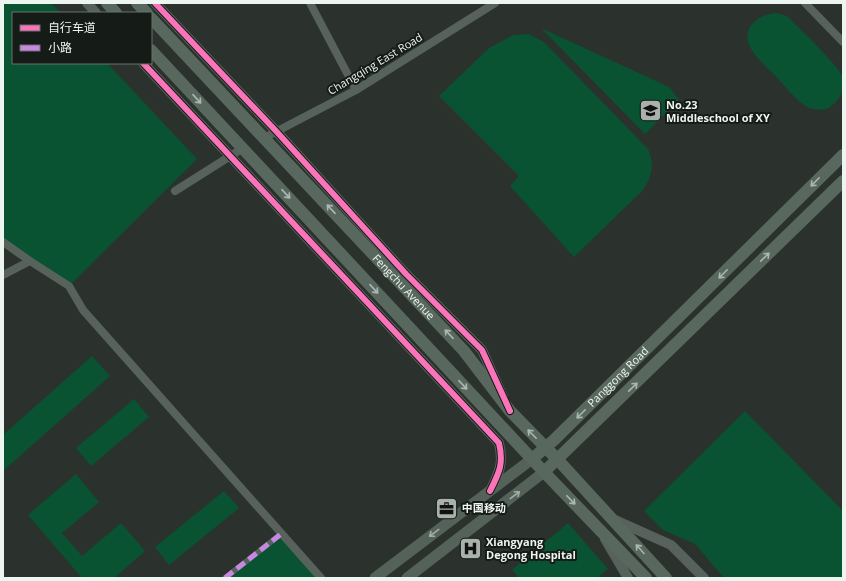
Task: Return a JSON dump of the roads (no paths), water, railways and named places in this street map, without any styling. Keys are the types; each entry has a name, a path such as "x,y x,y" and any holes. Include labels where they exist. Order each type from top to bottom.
{"main road":[{"path":"106,3 115,12"},
{"path":"137,3 146,12"},
{"name":"Fengchu Avenue","path":"152,19 464,351 510,412 558,460 666,578"},
{"path":"152,51 544,472 644,576"},
{"name":"Panggong Road","path":"375,578 546,448 842,158"},
{"name":"Panggong Road","path":"407,578 558,460 843,181"},
{"name":"Fengchu Avenue","path":"651,561 674,578"}],"street":[{"path":"87,3 95,12"},
{"path":"155,3 393,258 406,274 482,350 510,412"},
{"path":"310,3 356,90"},
{"name":"Changqing East Road","path":"264,138 356,90 495,3"},
{"path":"805,3 843,42"},
{"path":"162,62 194,116"},
{"path":"144,64 231,155 499,443 501,453 501,469 490,491"},
{"path":"210,80 254,108"},
{"path":"176,191 243,148"},
{"path":"347,226 393,258"},
{"path":"3,242 69,286 83,310 321,578"},
{"path":"314,245 359,273"},
{"path":"3,275 30,261"},
{"path":"612,518 671,545 704,578"},
{"path":"599,529 628,578"},
{"path":"226,578 281,534"}],"place":[{"name":"No.23 Middleschool of XY","path":"650,111"},
{"name":"中国移动","path":"446,508"},
{"name":"Xiangyang Degong Hospital","path":"470,548"}]}
